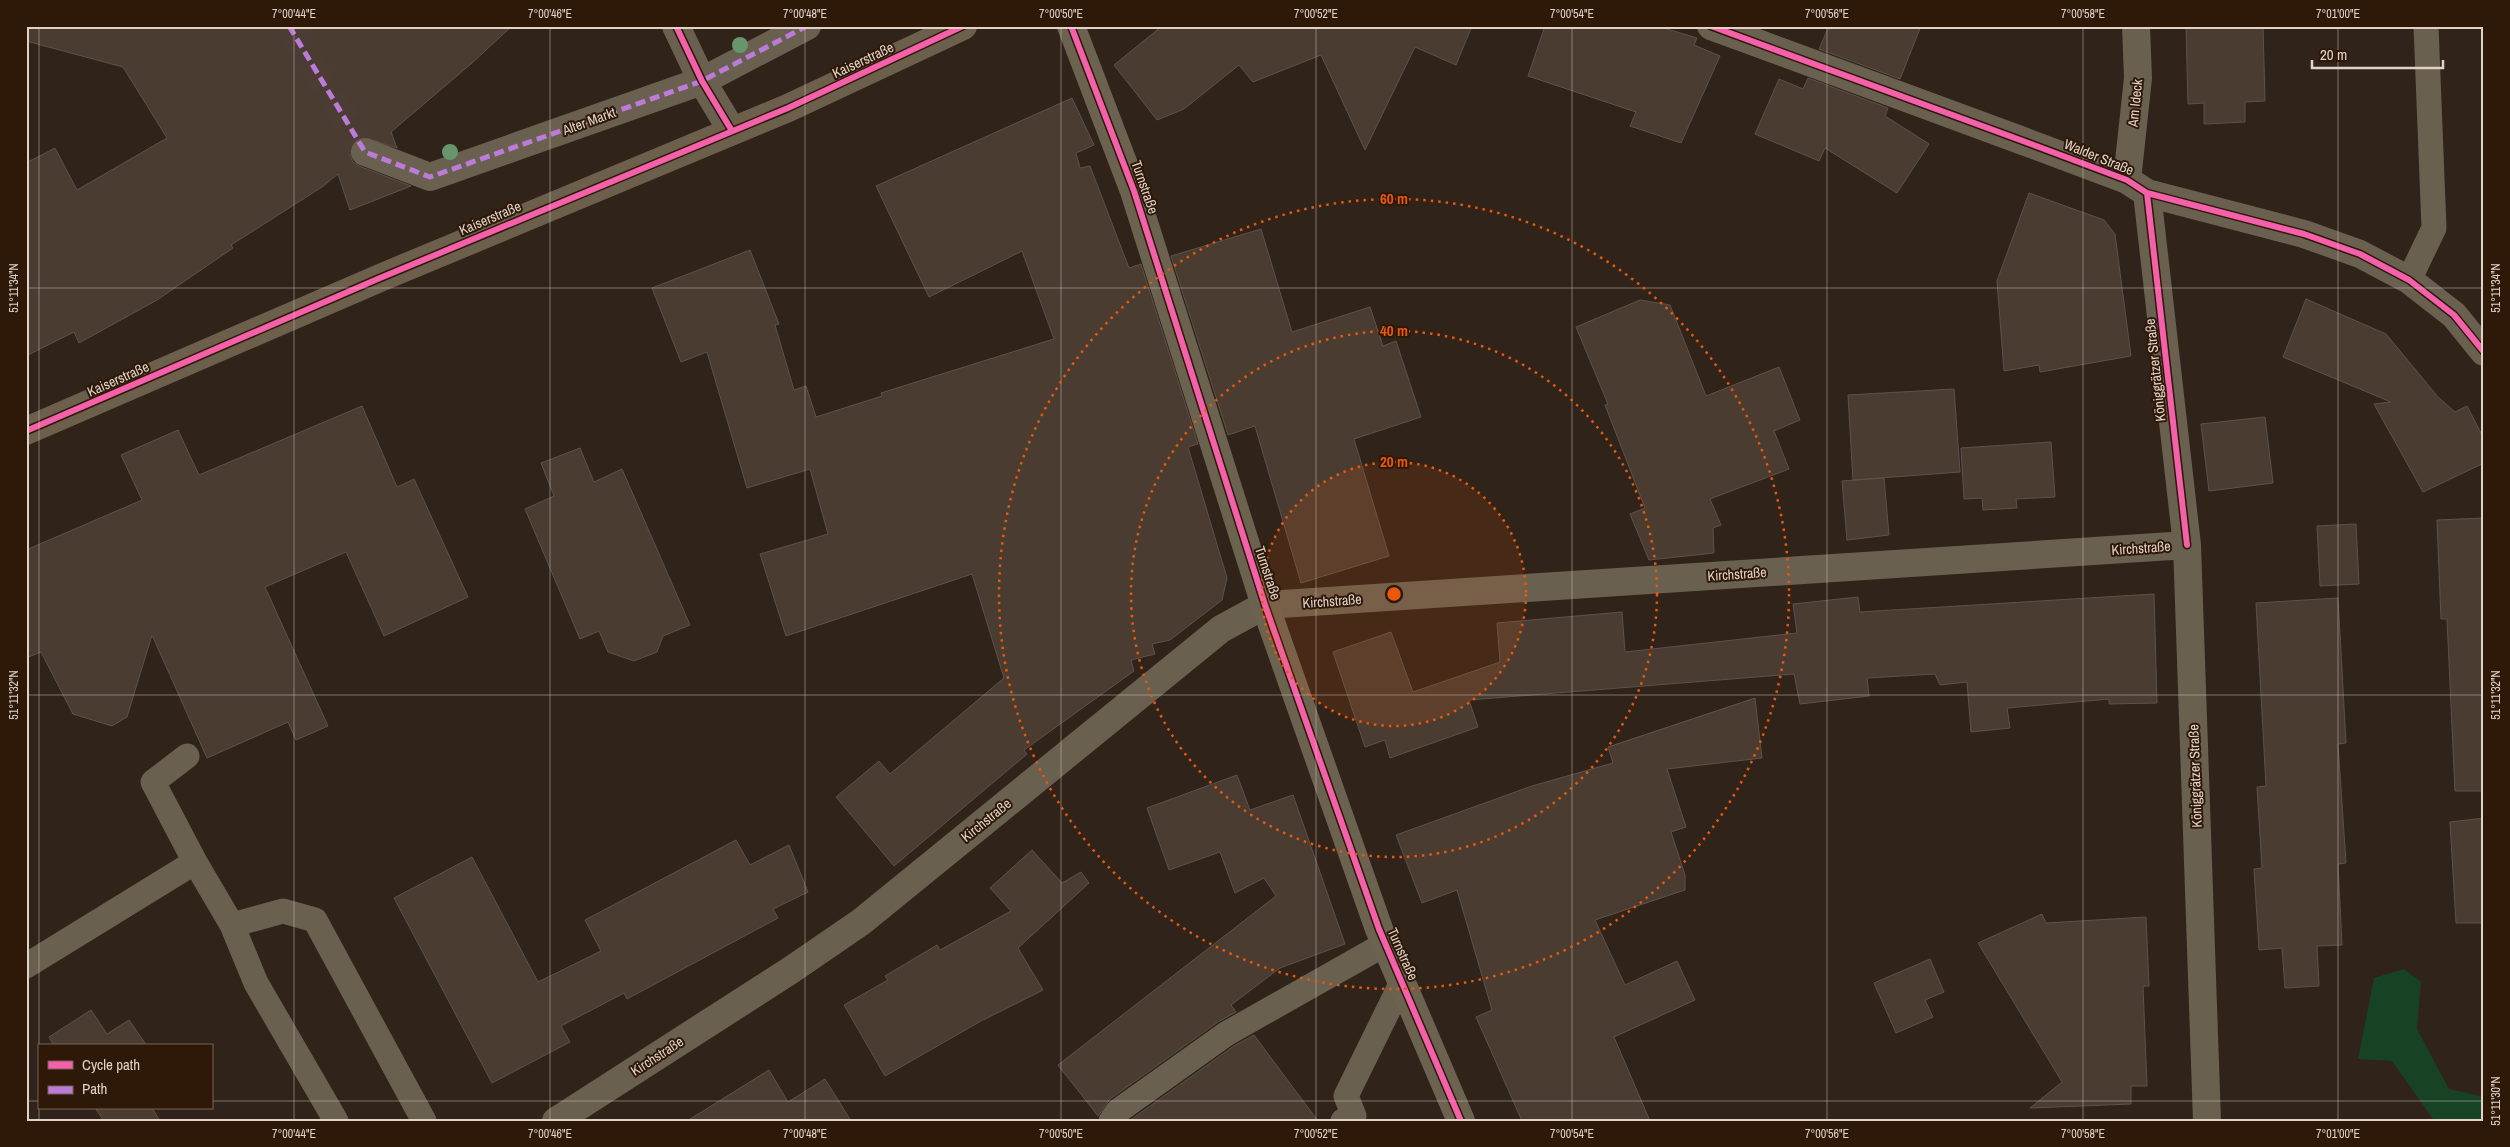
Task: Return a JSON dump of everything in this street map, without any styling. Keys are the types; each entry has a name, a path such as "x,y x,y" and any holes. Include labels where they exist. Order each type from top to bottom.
{"main road":[{"name":"Kaiserstraße","path":"26,431 380,278 788,108 963,26"},
{"name":"Turnstraße","path":"1071,26 1134,191 1265,606 1385,944 1462,1121"}],"street":[{"path":"676,26 702,81 732,131"},
{"name":"Alter Markt","path":"365,152 430,177 702,81 807,26"},
{"name":"Walder Straße","path":"1711,26 2137,186 2304,234 2360,254 2409,280 2454,315 2484,352"},
{"name":"Am Ideck","path":"2136,26 2138,78 2137,186"},
{"name":"Königgrätzer Straße","path":"2137,186 2187,546 2207,1121"},
{"name":"Kirchstraße","path":"556,1121 791,970 861,922 1221,629 1265,606 2187,546"}],"lane":[{"path":"2409,280 2434,228 2426,26"},
{"path":"187,756 153,782 195,862 232,925 256,983 336,1121"},
{"path":"26,966 195,862"},
{"path":"232,925 283,911 315,920 424,1121"},
{"path":"1110,1121 1118,1110 1226,1034 1385,944"},
{"path":"1351,1119 1346,1096 1402,982"}],"green space":[{"path":"2404,969 2421,982 2417,1029 2449,1089 2484,1097 2484,1121 2433,1119 2392,1061 2358,1059 2374,978"}],"building":[{"path":"26,26 512,26 391,132 397,148 363,137 356,140 351,146 350,155 353,162 359,166 411,186 350,210 338,174 322,187 231,245 233,248 157,300 79,343 74,332 26,356 26,163 55,148 77,190 167,138 123,67 26,41"},
{"path":"1162,26 1472,26 1456,65 1415,47 1365,150 1321,55 1253,82 1239,65 1184,109 1157,120 1114,65"},
{"path":"1545,26 1657,26 1697,38 1694,45 1720,56 1681,143 1630,126 1636,112 1528,76"},
{"path":"1829,26 1921,26 1900,79 1819,49"},
{"path":"2186,26 2263,26 2265,101 2245,102 2245,122 2204,124 2204,103 2188,104"},
{"path":"1808,78 1888,108 1885,116 1929,144 1897,193 1825,148 1819,161 1755,134 1779,79 1803,89"},
{"path":"1072,98 1094,145 1076,153 1080,168 1090,166 1129,268 1141,264 1198,444 1188,447 1227,578 1222,600 1170,640 1152,644 1155,654 1131,660 1134,671 1024,750 1027,754 894,866 836,797 879,761 890,774 1004,678 972,574 786,636 760,554 828,534 810,469 747,488 707,352 681,362 652,288 750,250 779,324 775,325 794,390 806,386 816,417 882,396 881,393 1054,339 1022,251 929,297 876,186"},
{"path":"2029,193 2104,220 2115,234 2131,356 2040,372 2039,365 2004,371 1997,281"},
{"path":"1261,229 1292,332 1370,307 1383,346 1396,341 1421,417 1354,439 1389,556 1301,583 1255,426 1228,435 1171,256"},
{"path":"2306,299 2386,334 2438,397 2455,412 2467,406 2484,439 2484,463 2423,492 2374,404 2391,402 2283,357"},
{"path":"1640,300 1670,305 1706,396 1779,367 1800,420 1774,431 1789,469 1710,499 1721,525 1713,528 1714,553 1649,560 1630,514 1645,508 1605,405 1608,404 1576,327"},
{"path":"1954,389 1960,472 1853,480 1848,395"},
{"path":"362,406 397,487 414,479 468,597 384,636 346,552 265,587 328,726 296,740 288,722 207,758 152,635 127,717 112,726 73,714 41,652 26,658 26,550 142,500 121,455 178,430 199,475"},
{"path":"2265,417 2273,483 2209,491 2201,424"},
{"path":"2051,442 2055,497 2016,499 2017,508 1983,510 1982,498 1964,499 1961,448"},
{"path":"580,448 594,482 622,469 690,625 663,636 657,652 634,661 608,652 599,631 580,639 525,509 554,496 541,463"},
{"path":"1884,478 1889,535 1847,540 1842,481"},
{"path":"2484,518 2484,791 2455,791 2447,619 2441,619 2437,520"},
{"path":"2356,524 2359,584 2320,586 2317,526"},
{"path":"2154,594 2157,703 2109,704 2109,699 2007,708 2010,728 1971,732 1967,682 1940,685 1935,674 1867,678 1869,696 1800,704 1794,674 1469,700 1478,727 1390,758 1385,740 1365,747 1333,652 1391,632 1413,692 1500,662 1497,623 1622,612 1625,652 1797,633 1793,604 1858,597 1860,612"},
{"path":"2338,598 2346,743 2338,744 2346,863 2338,864 2342,945 2317,946 2319,986 2285,988 2282,948 2259,950 2254,869 2262,868 2257,787 2266,786 2256,603"},
{"path":"1755,698 1762,758 1667,769 1686,827 1671,832 1685,875 1685,890 1595,920 1625,985 1677,961 1695,1000 1614,1037 1650,1121 1522,1121 1476,1017 1492,1010 1457,890 1422,903 1396,835 1532,786 1613,763 1608,747"},
{"path":"1237,775 1250,810 1293,795 1345,944 1280,968 1231,1005 1236,1012 1218,1022 1110,1099 1098,1116 1058,1065 1276,896 1264,878 1235,893 1220,852 1169,870 1147,808"},
{"path":"2484,818 2484,923 2456,923 2450,822"},
{"path":"736,840 750,865 789,845 808,892 773,909 778,918 627,999 624,993 561,1026 570,1042 492,1083 394,898 472,857 538,982 601,951 585,920"},
{"path":"1032,850 1062,883 1081,872 1089,883 1018,948 1043,990 981,1021 885,1076 844,1005 888,980 885,976 937,945 940,950 1011,911 990,888"},
{"path":"2042,914 2046,923 2146,917 2149,986 2143,986 2147,1086 2131,1086 2131,1104 2030,1108 2062,1082 1978,943"},
{"path":"1930,959 1944,992 1925,1000 1933,1017 1896,1033 1874,983"},
{"path":"91,1010 107,1034 129,1020 146,1044 53,1044 49,1037"},
{"path":"1254,1035 1318,1121 1129,1121 1234,1046"},
{"path":"769,1070 788,1102 825,1079 851,1121 687,1121"},
{"path":"96,1110 153,1110 160,1121 104,1121"}],"tunnel":[{"path":"289,26 365,152"}],"marked path":[{"path":"289,26 365,152 430,177 702,81 807,26"}],"cycle path":[{"path":"676,26 702,81 732,131"},
{"path":"26,431 380,278 788,108 963,26"},
{"path":"1071,26 1134,191 1265,605 1379,929 1461,1121"},
{"path":"1711,26 2127,180 2147,193 2304,234 2360,254 2409,280 2454,315 2484,352"},
{"path":"2147,193 2187,545"}]}
